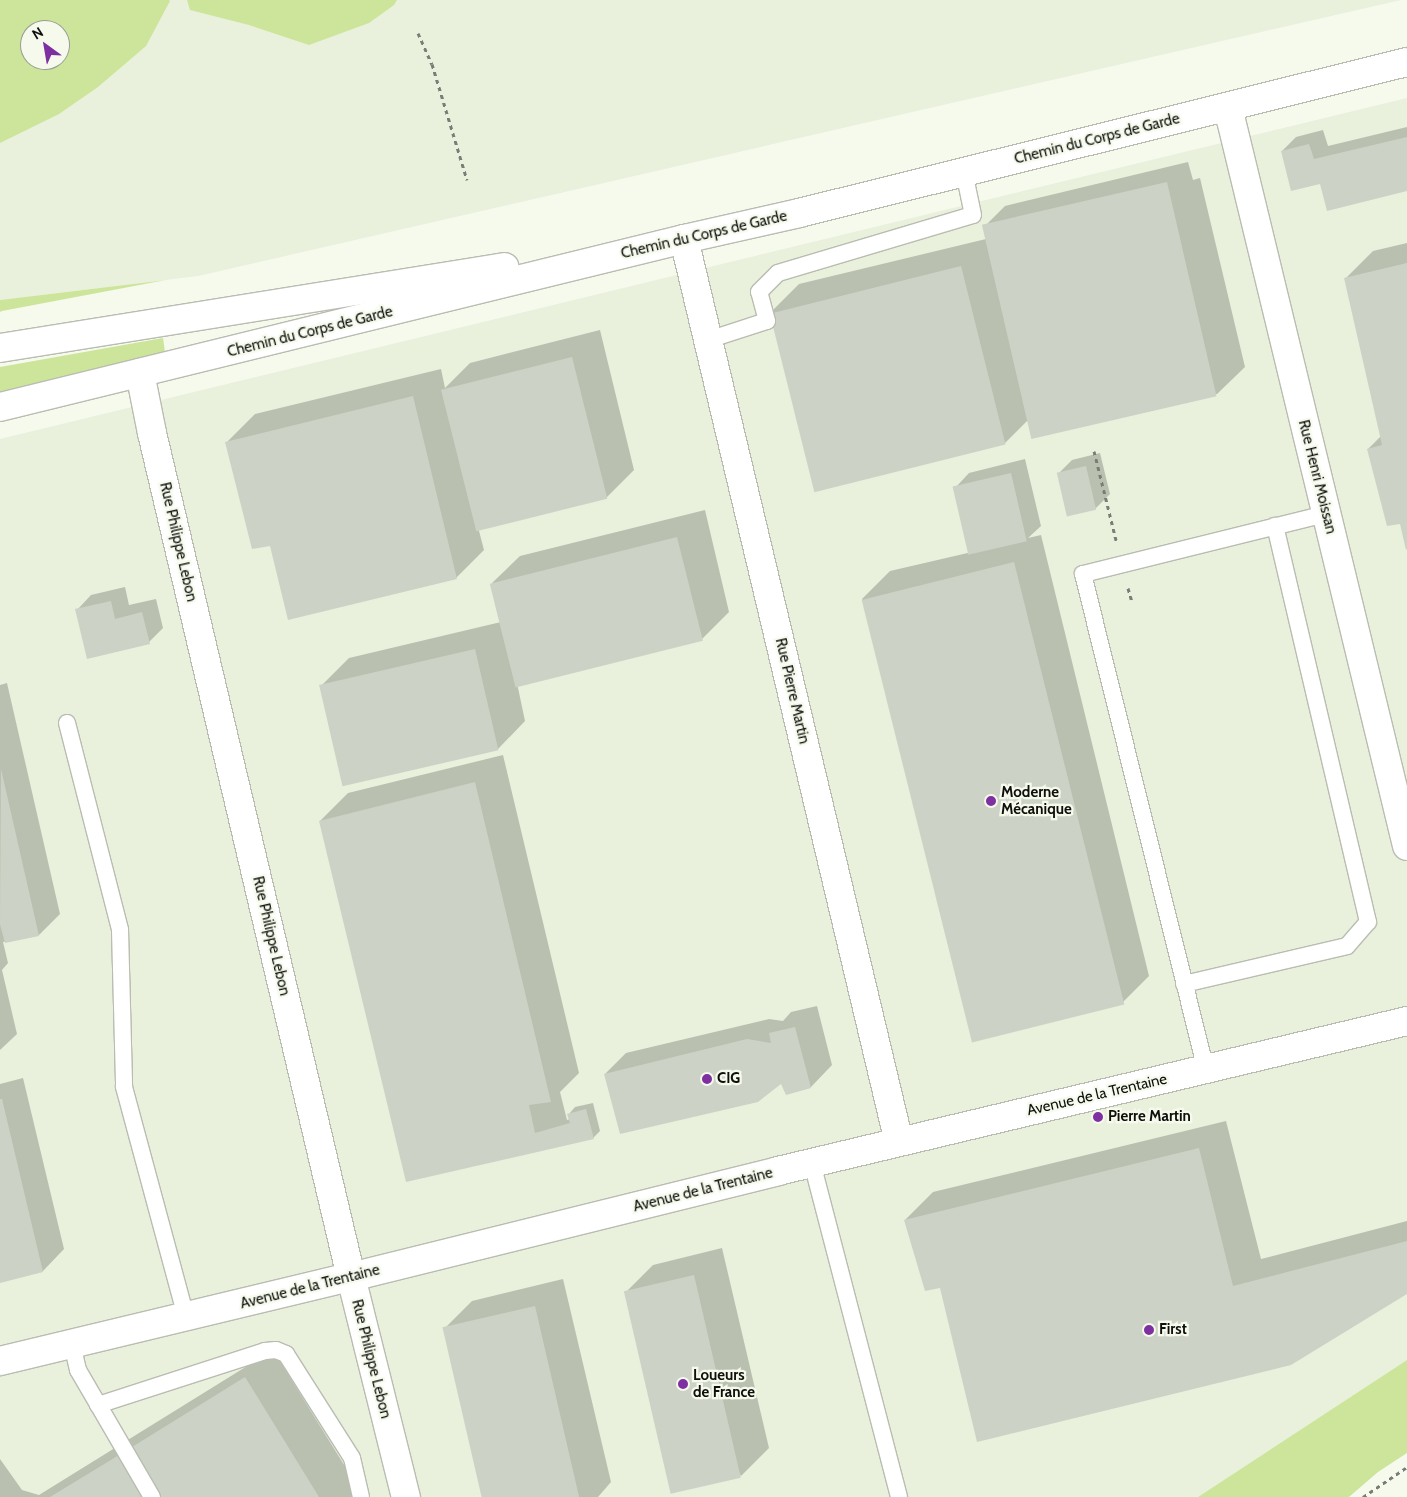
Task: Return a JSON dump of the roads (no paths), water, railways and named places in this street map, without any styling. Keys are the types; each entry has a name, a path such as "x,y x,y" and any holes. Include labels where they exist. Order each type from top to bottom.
{"street":[{"name":"Chemin du Corps de Garde","path":"0,407 1230,107 1407,62"},
{"name":"Rue Henri Moissan","path":"1230,107 1232,127 1407,846"},
{"name":"Rue Pierre Martin","path":"684,239 899,1142"},
{"path":"0,348 684,239"},
{"name":"Rue Philippe Lebon","path":"140,373 143,393 351,1278 406,1497"},
{"name":"Avenue de la Trentaine","path":"0,1362 351,1278 812,1162 1407,1021"}],"lane":[{"path":"708,340 767,321 759,292 778,273 974,215 964,172"},
{"path":"1206,1070 1083,574 1326,514"},
{"path":"1184,984 1347,946 1368,922 1275,526"},
{"path":"67,723 120,930 124,1087 186,1317"},
{"path":"812,1162 899,1497"},
{"path":"72,1344 78,1370 152,1497"},
{"path":"98,1405 266,1351 276,1350 286,1354 352,1458 361,1497"}],"place":[{"name":"Moderne Mécanique","path":"991,801"},
{"name":"CIG","path":"707,1079"},
{"name":"Pierre Martin","path":"1098,1117"},
{"name":"First","path":"1149,1330"},
{"name":"Loueurs de France","path":"683,1384"}]}
